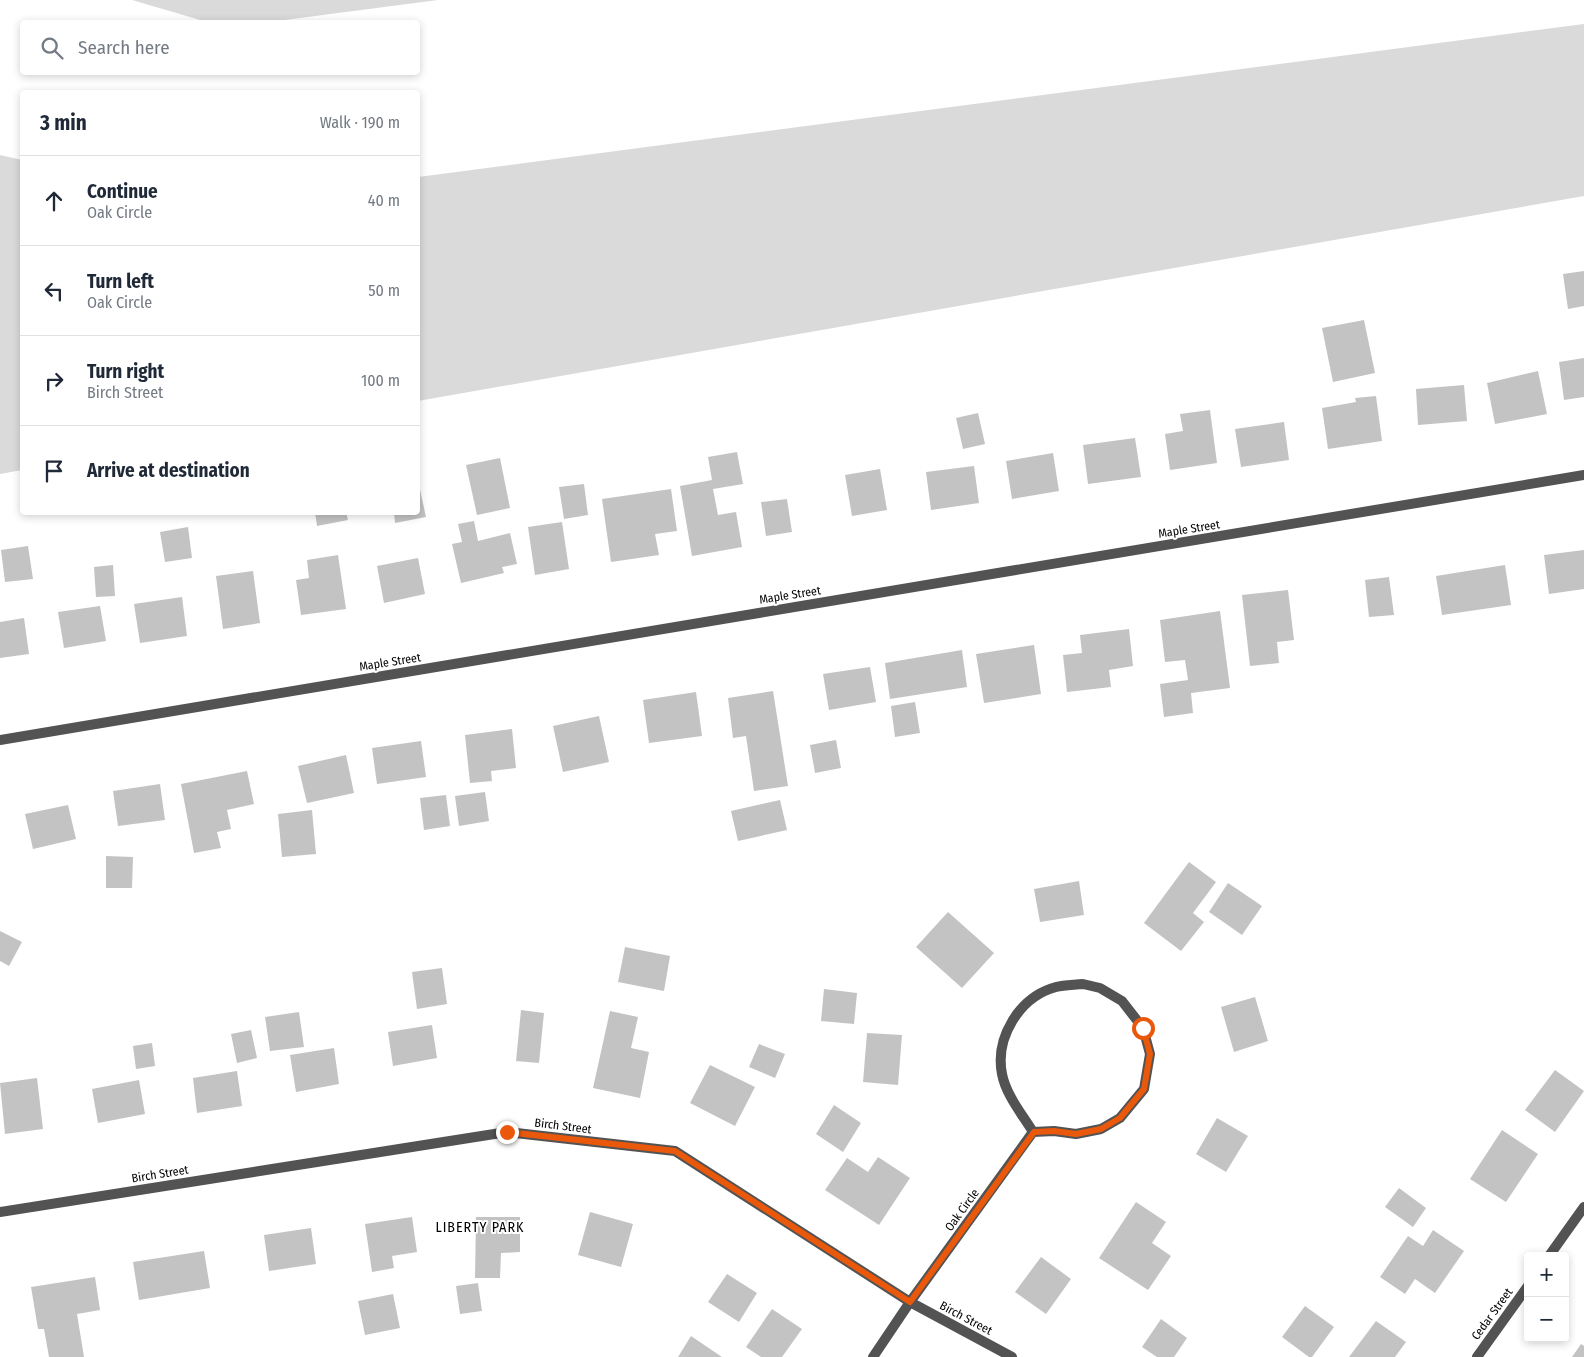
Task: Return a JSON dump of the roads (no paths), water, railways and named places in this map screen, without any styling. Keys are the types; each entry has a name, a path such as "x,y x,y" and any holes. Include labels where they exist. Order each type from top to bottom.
{"street":[{"name":"Maple Street","path":"0,740 1584,475"},
{"path":"1082,984 1100,988 1122,1001 1143,1028 1150,1054 1144,1089 1120,1118 1101,1129 1076,1134 1054,1131 1034,1132 1009,1094 1002,1074 1001,1048 1012,1019 1042,992 1057,986 1082,984"},
{"name":"Birch Street","path":"0,1212 507,1132 675,1151 910,1302 1012,1357"},
{"name":"Oak Circle","path":"873,1357 910,1302 1034,1132"},
{"path":"1552,1252 1584,1208"},
{"name":"Cedar Street","path":"1477,1357 1524,1292"}],"district":[{"name":"LIBERTY PARK","path":"480,1227"}]}
